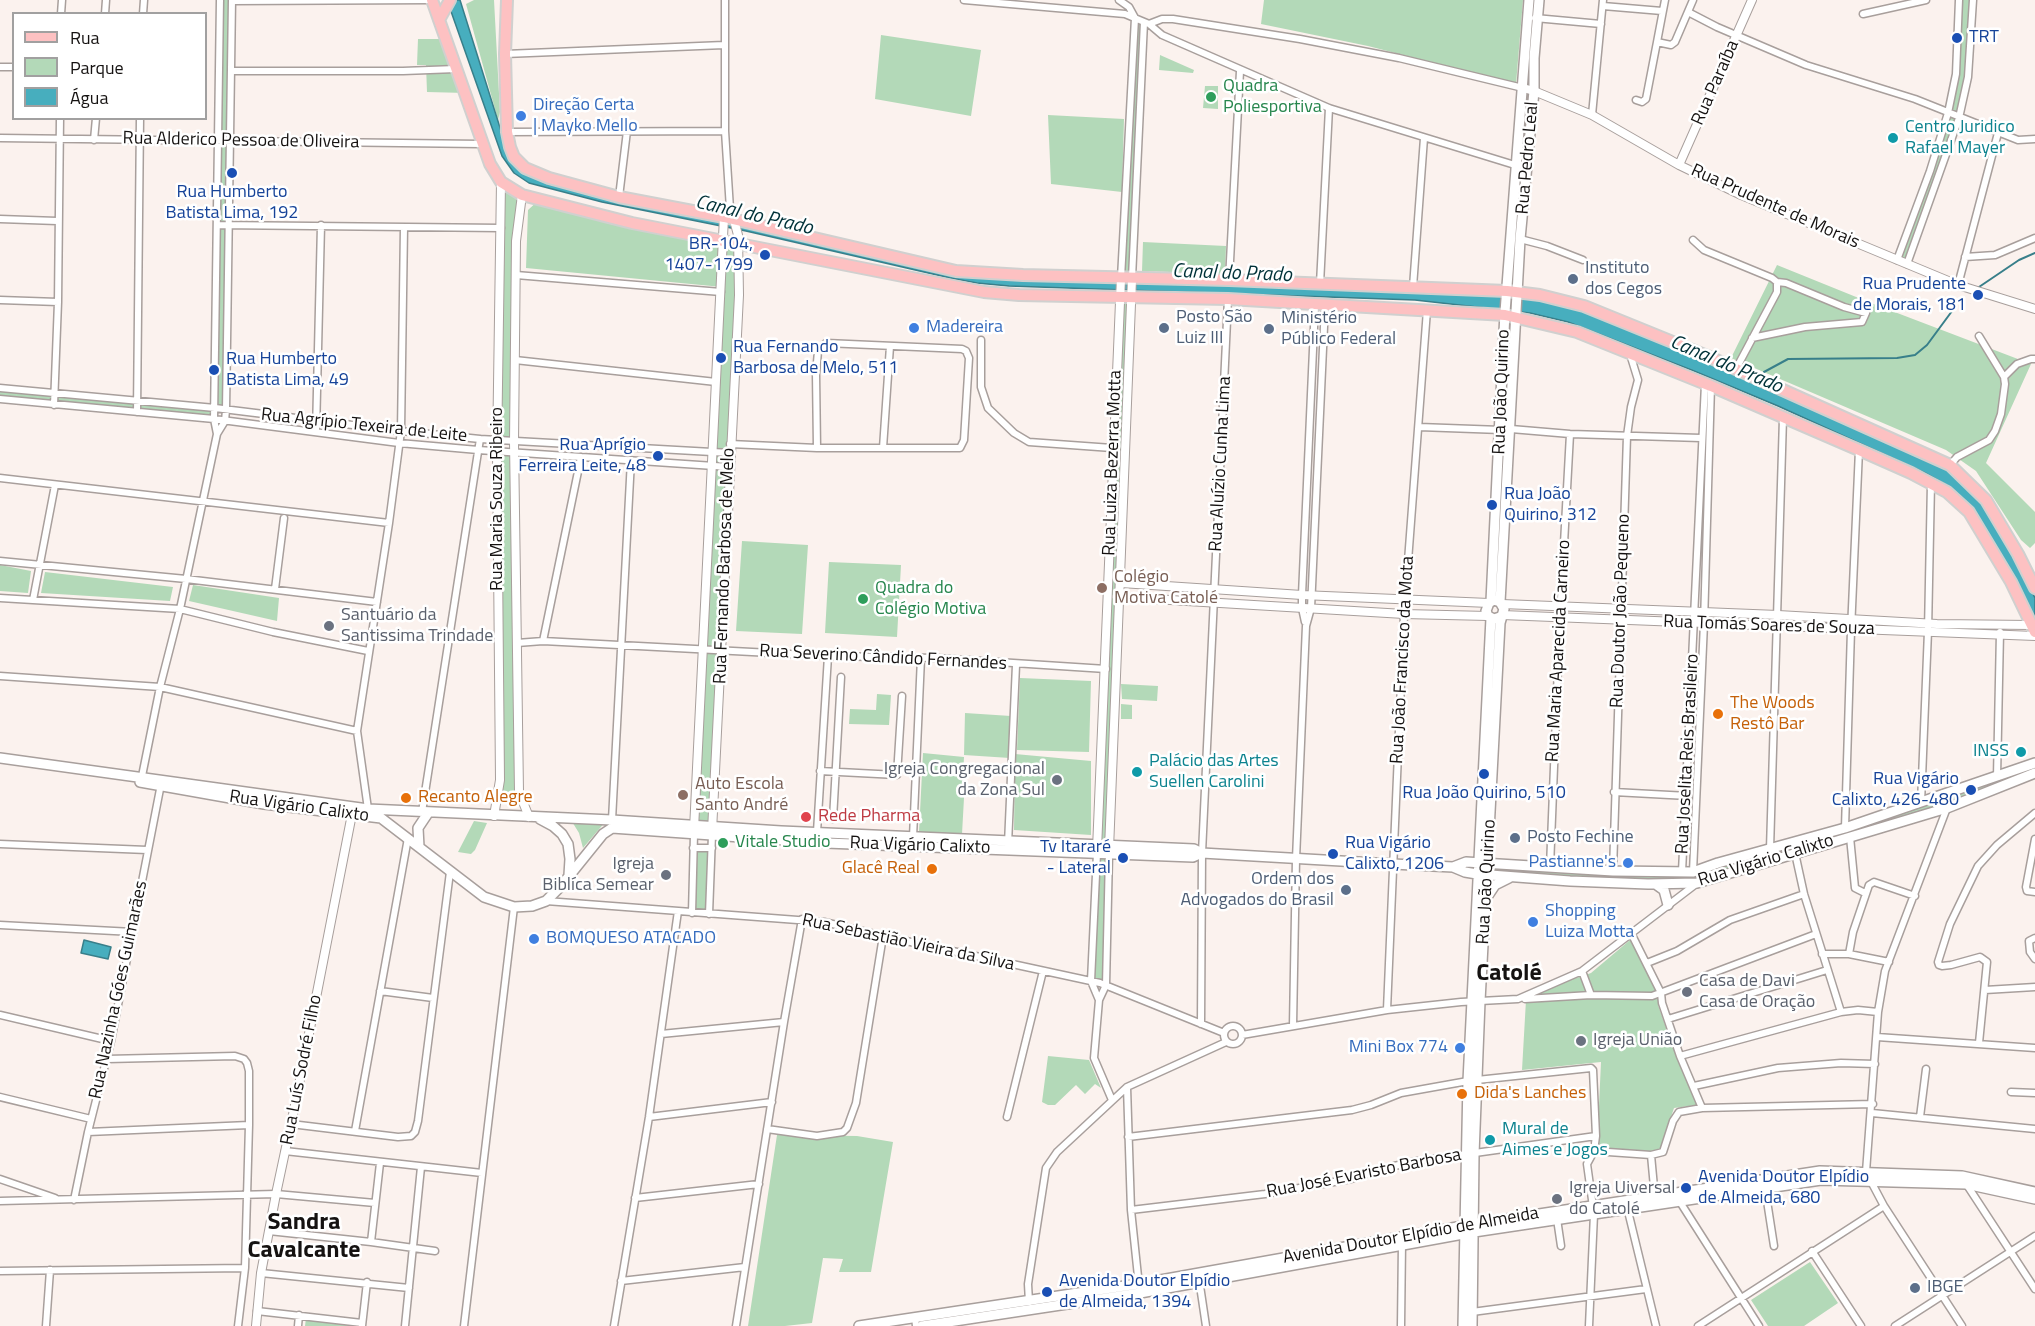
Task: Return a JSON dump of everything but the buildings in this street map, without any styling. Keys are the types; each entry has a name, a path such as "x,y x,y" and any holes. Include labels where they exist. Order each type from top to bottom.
{"main road":[{"path":"432,0 441,16 456,69 490,164 501,182 522,195 632,223 722,239 738,239 984,292 1019,295 1126,294 1510,314 1576,332 1708,385 1859,450 1947,492 1969,512 2011,582 2034,631"},
{"path":"441,16 450,0"},
{"path":"507,0 504,54 507,132 514,157 525,168 549,178 619,197 729,218 956,271 1126,279 1229,280 1413,287 1511,293 1584,306 1736,369 1950,465 1986,500 2035,588"},
{"name":"Rua Pedro Leal","path":"1511,293 1520,240 1534,90 1533,17 1529,0"},
{"name":"Rua Pedro Leal","path":"1510,314 1523,88 1533,17 1539,0"},
{"name":"Rua João Quirino","path":"1496,602 1510,314"},
{"path":"1496,602 1504,609 1495,616 1486,608 1496,602"},
{"name":"Rua João Quirino","path":"1463,1326 1469,1229 1472,1081 1495,616"},
{"name":"Rua Vigário Calixto","path":"0,758 161,783 368,809 612,820 694,830"},
{"name":"Rua Vigário Calixto","path":"712,831 826,843 1194,849 1202,853 1452,867 1465,872 1511,877 1657,885 1697,883 1795,853 1921,803 2035,763"},
{"name":"Rua Vigário Calixto","path":"1452,867 1466,862 1613,871 1693,872 1770,849 1947,808 2035,773"},
{"name":"Rua Vigário Calixto","path":"161,783 264,804 381,818 484,897 514,907 532,906 546,901 603,834 612,828 817,832 1008,845"},
{"path":"419,847 418,828 425,812"},
{"path":"533,817 553,825 562,834 568,844 569,875"},
{"name":"Rua João Quirino","path":"1476,1001 1486,899 1482,874"},
{"path":"1486,899 1495,885 1511,877"},
{"path":"1657,885 1664,890 1668,905"},
{"name":"Avenida Doutor Elpídio de Almeida","path":"859,1326 915,1321 1139,1288 1402,1240 1655,1201 1820,1171 1866,1172 1964,1180 2035,1192"},
{"name":"Avenida Doutor Elpídio de Almeida","path":"1655,1201 1680,1202 1821,1180 1871,1182 1964,1180 2035,1199"},
{"name":"Avenida Doutor Elpídio de Almeida","path":"1469,1229 1557,1219 1593,1209"},
{"name":"Rua João Quirino","path":"1469,1229 1472,1326"},
{"name":"Avenida Doutor Elpídio de Almeida","path":"922,1326 1030,1304"}],"street":[{"path":"217,434 214,419 220,0"},
{"path":"142,780 160,687 180,609 217,434 225,421 232,1 432,0"},
{"path":"725,0 725,131 729,218"},
{"path":"964,0 1113,11 1147,23 1162,35 1329,108 1518,166"},
{"path":"1119,0 1129,7 1135,18"},
{"path":"1636,100 1642,102 1646,99 1665,0"},
{"path":"1657,42 1672,45 1678,37 1693,0"},
{"name":"Rua Paraíba","path":"1679,165 1752,0"},
{"path":"1863,14 1924,0"},
{"path":"1897,260 1927,180 1948,113 1956,74 1959,0"},
{"path":"1907,264 1959,118 1969,69 1973,0"},
{"path":"1592,115 1603,3 1662,11"},
{"path":"1689,12 1806,65 1899,93 2018,140 2035,139"},
{"path":"1533,17 1601,24"},
{"name":"Rua Luiza Bezerra Motta","path":"1106,985 1109,849 1121,583 1126,279 1135,18"},
{"path":"1147,23 1173,19 1300,39 1399,58 1523,88"},
{"name":"Rua Luiza Bezerra Motta","path":"1126,279 1147,23"},
{"path":"504,54 724,45"},
{"path":"231,71 456,69"},
{"path":"1229,280 1240,71"},
{"name":"Rua Prudente de Morais","path":"1523,88 1534,90 1592,115 1679,165 1741,195 1958,285 2035,309"},
{"path":"1131,104 1141,104"},
{"path":"1320,285 1329,108"},
{"path":"54,405 58,302 57,221 60,120"},
{"path":"94,140 96,120"},
{"path":"137,412 140,120"},
{"path":"619,197 627,131"},
{"path":"507,132 725,131"},
{"path":"1958,285 1998,133"},
{"name":"Rua Alderico Pessoa de Oliveira","path":"0,138 60,141 481,144"},
{"path":"1413,287 1424,138"},
{"name":"Rua Maria Souza Ribeiro","path":"494,816 500,780 496,452 501,182"},
{"name":"Rua Maria Souza Ribeiro","path":"522,195 516,241 514,442 519,792 533,817"},
{"name":"Rua Fernando Barbosa de Melo","path":"710,914 730,444 739,295 738,239 729,218"},
{"name":"Rua Fernando Barbosa de Melo","path":"694,830 722,239 729,218"},
{"path":"0,219 57,221"},
{"path":"218,225 501,228"},
{"path":"316,432 321,225"},
{"path":"368,809 357,731 401,432 404,227"},
{"path":"1965,257 1995,255 2035,238"},
{"path":"1520,240 1547,246 1583,260"},
{"path":"1693,240 1704,250 1777,282 1866,313 1862,322 1805,327 1752,338"},
{"path":"516,275 721,292"},
{"path":"1736,369 1777,292 1777,282"},
{"name":"Rua Luiza Bezerra Motta","path":"1091,981 1106,669 1112,452 1126,294"},
{"name":"Rua Aluízio Cunha Lima","path":"1201,1024 1202,853 1213,603 1223,449 1228,299"},
{"path":"0,300 58,302"},
{"path":"1293,1026 1296,859 1306,626 1306,608 1302,595 1312,394 1320,305"},
{"path":"1306,608 1311,596 1321,394 1320,305"},
{"name":"Rua João Francisco da Mota","path":"1387,1010 1404,614 1427,310"},
{"path":"1950,465 1957,457 1989,440 1995,431 2004,398 2006,384 2004,377 1979,336"},
{"path":"981,340 981,387 988,408 1014,433 1029,442 1112,452 1124,457"},
{"path":"730,444 817,448 960,448 964,440 969,358 966,351 826,343 818,351 816,374 817,448"},
{"path":"884,448 890,346"},
{"name":"Rua Doutor João Pequeno","path":"1613,871 1627,436 1630,407 1638,380 1630,353"},
{"path":"2004,377 2017,364 2031,358 2035,359"},
{"path":"515,360 716,382"},
{"name":"Rua Joselita Reis Brasileiro","path":"1682,872 1701,438 1708,385"},
{"name":"Rua Joselita Reis Brasileiro","path":"1693,872 1704,623 1708,385"},
{"name":"Rua Agrípio Texeira de Leite","path":"0,388 215,408 401,432 514,442 730,453"},
{"path":"1312,394 1321,394"},
{"name":"Rua Agrípio Texeira de Leite","path":"0,399 214,419 496,452 729,467"},
{"path":"1770,849 1784,418"},
{"path":"1419,427 1505,429 1570,435 1701,438"},
{"name":"Rua Maria Aparecida Carneiro","path":"1550,867 1570,435"},
{"path":"425,812 480,439"},
{"path":"1859,450 1851,630 1847,832 1855,888 1865,892"},
{"path":"543,641 581,457"},
{"path":"612,820 631,460"},
{"path":"0,478 389,523"},
{"path":"1308,483 1316,483"},
{"path":"1921,803 1931,483"},
{"path":"33,600 55,485"},
{"path":"275,589 284,518"},
{"path":"0,561 186,579 377,602"},
{"name":"Rua Tomás Soares de Souza","path":"1121,583 1311,596 1496,602 1561,607 1852,619 2000,635 2034,631"},
{"name":"Rua Tomás Soares de Souza","path":"1120,597 1404,614 1560,617 1851,630 2000,625 2034,631"},
{"path":"0,598 180,609 273,632 368,651"},
{"path":"1997,777 2000,625"},
{"name":"Rua Severino Cândido Fernandes","path":"517,643 543,641 1106,669"},
{"path":"817,832 828,656"},
{"path":"913,837 921,658"},
{"path":"1008,845 1016,665"},
{"path":"0,676 160,687 357,731"},
{"path":"833,819 841,677"},
{"path":"820,771 897,775 902,696"},
{"path":"1100,778 1112,779"},
{"name":"Rua Nazinha Góes Guimarães","path":"74,1200 111,1041 161,783"},
{"path":"1614,792 1695,795"},
{"path":"1947,808 1889,962 1878,1011 1873,1104 1866,1172 1884,1206 1962,1326"},
{"path":"1979,1043 1987,962 1980,957 1952,965 1942,966 1938,962 1950,924 1978,866 1997,844 2035,813"},
{"name":"Rua Luís Sodré Filho","path":"256,1326 268,1232 352,814"},
{"path":"692,913 694,830"},
{"path":"355,1131 408,838"},
{"path":"2035,839 2033,860 2026,887 2027,891 2035,892"},
{"path":"0,844 147,850"},
{"path":"693,848 712,848"},
{"path":"1795,853 1804,894 1841,1012"},
{"path":"291,1124 407,1137 415,1132 450,872"},
{"path":"1850,954 1852,932 1869,885 1874,882 1915,896"},
{"path":"1518,999 1582,971 1697,883"},
{"path":"1647,963 1677,951 1730,920 1804,894"},
{"name":"Rua Sebastião Vieira da Silva","path":"546,901 824,922 1106,985 1224,1033"},
{"path":"464,1326 514,907"},
{"path":"614,1326 662,1034 678,911"},
{"path":"736,1326 802,919"},
{"path":"0,925 133,932"},
{"path":"1631,933 1661,993 1662,1003 1680,1056 1702,1108"},
{"path":"1242,1035 1387,1010 1476,1001 1591,995 1645,997 1816,934"},
{"path":"767,1129 802,1135 827,1136 843,1132 851,1121 856,1103 883,936"},
{"path":"2035,938 2029,941 2030,952 2035,959"},
{"path":"1822,954 1850,954 1889,962"},
{"path":"1668,1019 1827,970"},
{"path":"1007,1117 1042,971"},
{"path":"1582,971 1591,995"},
{"path":"1091,981 1099,1000"},
{"path":"1106,985 1099,1000 1094,1058 1112,1100"},
{"path":"1985,990 2035,987"},
{"path":"380,991 433,998"},
{"path":"1680,1056 1841,1012 1878,1011"},
{"path":"0,1015 111,1041"},
{"path":"662,1034 784,1022"},
{"path":"1030,1304 1028,1284 1046,1168 1057,1152 1127,1087 1226,1042 1233,1045 1239,1043 1242,1035 1240,1029 1234,1026 1228,1027 1224,1033 1226,1042"},
{"path":"1877,1036 2035,1048"},
{"path":"106,1059 241,1057 247,1063 249,1071 248,1194 245,1268 238,1326"},
{"path":"1694,1086 1778,1068 1841,1063 1875,1064"},
{"path":"1128,1137 1352,1110 1371,1106 1401,1093 1472,1081 1588,1067 1593,1070 1596,1136 1594,1151 1587,1164 1593,1209 1589,1326"},
{"path":"1920,1118 1926,1069"},
{"path":"1127,1087 1131,1210 1139,1288"},
{"path":"2011,1092 2035,1093"},
{"path":"0,1097 92,1119"},
{"path":"649,1117 772,1102"},
{"path":"1594,1151 1651,1155 1663,1152 1673,1121 1679,1112 1702,1108 1873,1104"},
{"path":"1872,1113 2035,1129"},
{"path":"88,1132 249,1125"},
{"name":"Rua José Evaristo Barbosa","path":"1131,1210 1265,1194 1351,1179 1394,1166 1596,1136"},
{"path":"285,1151 482,1173"},
{"path":"1651,1155 1655,1201"},
{"path":"371,1242 380,1163"},
{"path":"405,1326 421,1167"},
{"path":"0,1179 58,1200"},
{"path":"1964,1180 2035,1289"},
{"path":"635,1198 759,1184"},
{"path":"1765,1188 1774,1246"},
{"path":"0,1201 276,1194 375,1203"},
{"path":"1680,1202 1759,1326"},
{"path":"1626,1204 1656,1326"},
{"path":"1698,1326 1884,1206"},
{"path":"1557,1219 1561,1246"},
{"path":"268,1232 435,1251"},
{"path":"1895,1326 2035,1236"},
{"path":"1401,1326 1402,1240"},
{"path":"1812,1251 1861,1326"},
{"path":"621,1281 745,1267"},
{"path":"0,1271 245,1268"},
{"path":"46,1326 50,1270"},
{"path":"261,1273 409,1288"},
{"path":"1198,1277 1206,1326"},
{"path":"257,1311 362,1324 367,1282"},
{"path":"1472,1312 1646,1289"},
{"path":"298,1326 299,1315"}],"green space":[{"path":"222,0 230,0 228,138 220,139"},
{"path":"474,0 494,0 500,112 498,120 466,4"},
{"path":"1264,0 1523,0 1516,84 1368,46 1261,24"},
{"path":"1961,0 1971,0 1968,57 1957,116 1951,112 1960,62"},
{"path":"1137,22 1143,24 1131,273 1123,272"},
{"path":"881,35 981,50 971,116 875,99"},
{"path":"418,39 448,39 466,93 427,92 426,65 417,65"},
{"path":"1160,55 1194,70 1193,73 1159,70"},
{"name":"Quadra Poliesportiva","path":"1205,86 1218,86 1218,109 1203,108"},
{"path":"1048,115 1124,119 1122,192 1051,184"},
{"path":"1950,116 1955,118 1906,261 1900,258"},
{"path":"221,144 228,144 228,223 220,224"},
{"path":"504,185 519,195 512,236 511,439 500,437"},
{"path":"540,199 724,240 722,287 526,268 528,210"},
{"path":"227,227 224,406 217,406 219,228"},
{"path":"1143,242 1226,246 1225,274 1142,271"},
{"path":"725,245 734,245 738,307 731,365 727,463 715,463"},
{"path":"1777,265 2031,364 1986,463 2035,512 2035,543 2030,548 2021,540 1976,471 1946,450 1731,358"},
{"path":"1122,299 1129,299 1119,594 1111,595"},
{"path":"0,390 53,396 52,403 0,398"},
{"path":"56,397 135,404 136,410 55,404"},
{"path":"139,403 212,410 212,418 140,411"},
{"path":"499,455 511,455 515,801 500,799 504,780"},
{"path":"714,469 727,469 720,648 706,647"},
{"path":"742,541 808,545 802,634 736,631"},
{"name":"Quadra do Colégio Motiva","path":"829,562 901,565 897,637 825,633"},
{"path":"0,565 31,571 28,593 0,591"},
{"path":"45,572 173,587 170,601 41,593"},
{"path":"193,585 279,598 277,621 189,601"},
{"path":"1111,598 1118,599 1108,842 1100,842"},
{"path":"720,651 710,822 697,821 706,652"},
{"path":"1020,678 1091,681 1089,752 1017,750"},
{"path":"1121,684 1158,686 1157,701 1122,699"},
{"path":"877,694 891,695 889,725 849,724 850,709 876,710"},
{"path":"1121,704 1132,705 1132,719 1121,719"},
{"path":"965,713 1011,716 1010,758 964,755"},
{"path":"923,753 964,757 962,834 919,832"},
{"path":"1015,754 1091,761 1091,835 1014,830"},
{"path":"2035,765 2035,772 1947,806 1696,882 1488,874 1489,864 1695,873"},
{"path":"571,820 606,821 583,848 579,833"},
{"path":"474,821 487,823 475,850 471,854 458,852"},
{"path":"696,850 709,851 707,911 693,911"},
{"path":"1099,855 1107,856 1104,982 1094,978"},
{"path":"1630,940 1658,992 1658,1005 1697,1105 1674,1108 1660,1150 1651,1153 1597,1149 1601,1062 1522,1070 1526,1000 1561,983 1591,973"},
{"path":"1048,1056 1089,1060 1101,1088 1095,1084 1085,1094 1076,1085 1055,1105 1042,1102"},
{"path":"777,1135 857,1136 893,1142 871,1272 839,1272 843,1259 823,1258 812,1323 748,1326"},
{"path":"1810,1262 1838,1303 1804,1326 1768,1326 1751,1300"},
{"path":"306,1318 359,1325 359,1326 305,1326"}],"water":[{"path":"447,0 460,0 502,134 516,165 529,174 934,268 1536,297 1570,306 1723,366 1951,469 1977,495 2004,536 2035,598 2035,625 1966,505 1948,486 1925,473 1778,406 1568,322 1530,313 1415,300 977,283 746,231 602,202 529,183 514,173 502,156"},
{"path":"84,940 111,947 108,959 81,953"}],"waterway":[{"path":"1976,289 2019,260 2035,253"},
{"name":"Canal do Prado","path":"1764,372 1788,359 1897,358 1915,355 1927,345 1955,307"}],"place":[{"name":"TRT","path":"1957,38"},
{"name":"Quadra Poliesportiva","path":"1211,97"},
{"name":"Direção Certa | Mayko Mello","path":"521,116"},
{"name":"Centro Juridico Rafael Mayer","path":"1893,138"},
{"name":"Rua Humberto Batista Lima, 192","path":"232,173"},
{"name":"BR-104, 1407-1799","path":"765,255"},
{"name":"Instituto dos Cegos","path":"1573,279"},
{"name":"Rua Prudente de Morais, 181","path":"1978,295"},
{"name":"Madereira","path":"914,328"},
{"name":"Posto São Luiz III","path":"1164,328"},
{"name":"Ministério Público Federal","path":"1269,329"},
{"name":"Rua Fernando Barbosa de Melo, 511","path":"721,358"},
{"name":"Rua Humberto Batista Lima, 49","path":"214,370"},
{"name":"Rua Aprígio Ferreira Leite, 48","path":"658,456"},
{"name":"Rua João Quirino, 312","path":"1492,505"},
{"name":"Colégio Motiva Catolé","path":"1102,588"},
{"name":"Quadra do Colégio Motiva","path":"863,599"},
{"name":"Santuário da Santissima Trindade","path":"329,626"},
{"name":"The Woods Restô Bar","path":"1718,714"},
{"name":"INSS","path":"2021,752"},
{"name":"Palácio das Artes Suellen Carolini","path":"1137,772"},
{"name":"Rua João Quirino, 510","path":"1484,774"},
{"name":"Igreja Congregacional da Zona Sul","path":"1057,780"},
{"name":"Rua Vigário Calixto, 426-480","path":"1971,790"},
{"name":"Auto Escola Santo André","path":"683,795"},
{"name":"Recanto Alegre","path":"406,798"},
{"name":"Rede Pharma","path":"806,817"},
{"name":"Posto Fechine","path":"1515,838"},
{"name":"Vitale Studio","path":"723,843"},
{"name":"Rua Vigário Calixto, 1206","path":"1333,854"},
{"name":"Tv Itararé - Lateral","path":"1123,858"},
{"name":"Pastianne's","path":"1628,863"},
{"name":"Glacê Real","path":"932,869"},
{"name":"Igreja Biblíca Semear","path":"666,875"},
{"name":"Ordem dos Advogados do Brasil","path":"1346,890"},
{"name":"Shopping Luiza Motta","path":"1533,922"},
{"name":"BOMQUESO ATACADO","path":"534,939"},
{"name":"Casa de Davi Casa de Oração","path":"1687,992"},
{"name":"Igreja União","path":"1581,1041"},
{"name":"Mini Box 774","path":"1460,1048"},
{"name":"Dida's Lanches","path":"1462,1094"},
{"name":"Mural de Aimes e Jogos","path":"1490,1140"},
{"name":"Avenida Doutor Elpídio de Almeida, 680","path":"1686,1188"},
{"name":"Igreja Uiversal do Catolé","path":"1557,1199"},
{"name":"IBGE","path":"1915,1288"},
{"name":"Avenida Doutor Elpídio de Almeida, 1394","path":"1047,1292"}],"district":[{"name":"Catolé","path":"1509,974"},
{"name":"Sandra Cavalcante","path":"304,1237"}]}
